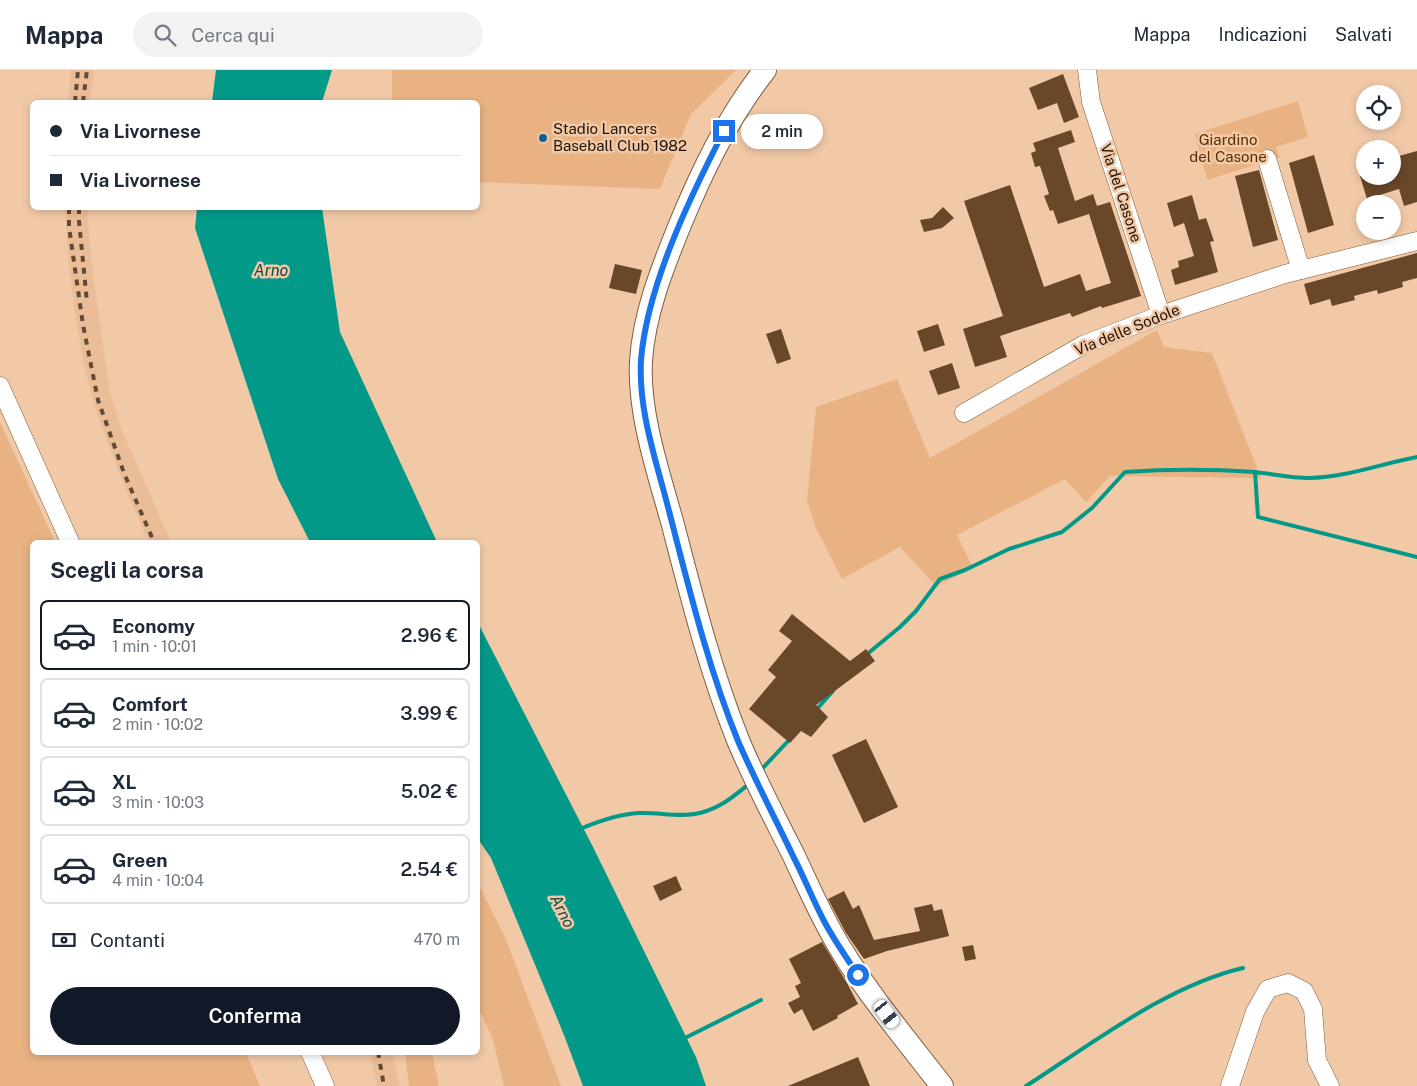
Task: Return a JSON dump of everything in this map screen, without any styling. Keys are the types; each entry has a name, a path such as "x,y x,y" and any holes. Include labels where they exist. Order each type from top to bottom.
{"main road":[{"path":"765,70 738,107 724,131 692,195 668,254 646,321 641,363 644,402 654,452 697,618 720,690 739,741 824,920 843,953 942,1086"}],"street":[{"name":"Via del Casone","path":"1087,70 1091,102 1161,315"},
{"path":"1267,160 1301,270"},
{"name":"Via delle Sodole","path":"964,413 1083,345 1161,315 1301,270 1417,241"},
{"path":"0,386 69,540"},
{"path":"1230,1086 1255,1012 1268,989 1288,983 1304,991 1313,1009 1317,1060 1330,1086"},
{"path":"311,1055 325,1086"}],"shaded area":[{"path":"71,70 94,70 90,100 68,100"},
{"path":"65,210 88,210 93,275 110,393 122,431 170,540 148,540 128,495 97,415 84,365 68,256"},
{"path":"370,1055 392,1055 400,1086 377,1086"}],"green space":[{"path":"392,70 736,70 691,114 660,189 480,182 480,100 392,100"},
{"name":"Giardino del Casone","path":"1298,101 1308,137 1276,147 1280,157 1207,180 1195,134"},
{"path":"1157,330 1164,347 1212,353 1261,478 1110,476 1086,502 1065,479 957,535 973,568 936,586 900,547 842,579 815,526 807,500 816,407 897,379 930,458"},
{"path":"0,422 54,540 30,540 30,1055 247,1055 260,1086 0,1086"},
{"path":"480,888 505,937 561,1086 504,1086 493,1040 480,1011"},
{"path":"405,1055 432,1055 439,1086 409,1086"}],"water":[{"path":"216,70 332,70 323,100 212,100"},
{"name":"Arno","path":"197,210 322,210 340,332 436,540 309,540 278,479 195,228"},
{"name":"Arno","path":"480,627 593,847 696,1057 706,1086 583,1086 491,858 480,842"}],"building":[{"path":"1063,74 1079,117 1064,123 1057,103 1038,110 1029,88"},
{"path":"1071,130 1075,142 1058,148 1075,201 1093,194 1097,206 1110,202 1141,296 1102,308 1101,306 1072,317 1070,313 1000,336 1007,357 975,367 963,329 1003,316 964,201 1010,185 1044,287 1080,274 1086,291 1111,283 1089,214 1058,224 1053,210 1050,211 1044,196 1049,194 1040,166 1035,167 1031,153 1036,151 1033,143"},
{"path":"1417,151 1417,202 1404,206 1399,189 1380,195 1366,195 1363,185 1401,185 1401,155"},
{"path":"1314,155 1334,225 1308,233 1289,163"},
{"path":"1259,170 1278,240 1253,247 1235,176"},
{"path":"1192,195 1199,220 1206,218 1214,241 1210,242 1218,272 1175,285 1171,270 1179,267 1178,261 1194,256 1184,223 1174,227 1167,203"},
{"path":"943,207 954,218 942,228 924,232 920,220 932,218"},
{"path":"1417,253 1417,278 1402,282 1403,287 1378,294 1377,290 1354,296 1355,300 1332,306 1330,299 1310,305 1304,284"},
{"path":"615,264 642,270 636,294 609,288"},
{"path":"938,324 945,345 924,352 917,331"},
{"path":"781,329 791,359 777,364 766,334"},
{"path":"952,363 960,388 938,395 929,371"},
{"path":"792,614 850,661 866,649 875,661 816,705 828,717 811,737 801,731 790,743 749,709 776,677 768,670 792,641 779,631"},
{"path":"866,739 898,807 864,823 832,755"},
{"path":"676,876 682,890 660,901 653,886"},
{"path":"844,891 853,909 859,905 874,940 920,931 914,908 932,904 934,911 942,909 949,936 887,951 864,959 846,933 828,899"},
{"path":"822,942 858,1004 837,1016 838,1018 813,1031 802,1009 794,1014 788,1003 800,997 795,986 801,983 789,959"},
{"path":"973,945 976,959 965,961 962,947"},
{"path":"858,1057 870,1086 788,1086"}],"waterway":[{"path":"866,655 916,611 940,579 965,570 1009,549 1062,532 1092,508 1125,472 1223,470 1309,478 1350,473 1417,457"},
{"path":"1255,472 1258,517 1417,557"},
{"path":"816,710 833,691"},
{"path":"760,771 791,738"},
{"path":"580,829 609,818 631,814 685,815 700,813 732,798 749,784"},
{"path":"1026,1086 1103,1035 1158,1002 1186,988 1243,968"},
{"path":"683,1039 761,1000"}],"railway":[{"path":"75,100 78,70"},
{"path":"83,100 87,70"},
{"path":"69,210 69,227 83,325 98,400 124,473 153,540"},
{"path":"79,210 87,302"},
{"path":"379,1055 384,1086"}],"place":[{"name":"Stadio Lancers Baseball Club 1982","path":"543,138"}],"route":[{"path":"724,131 692,195 668,254 646,321 641,363 644,402 656,461 697,618 726,708 759,786 824,920 858,975"}]}
